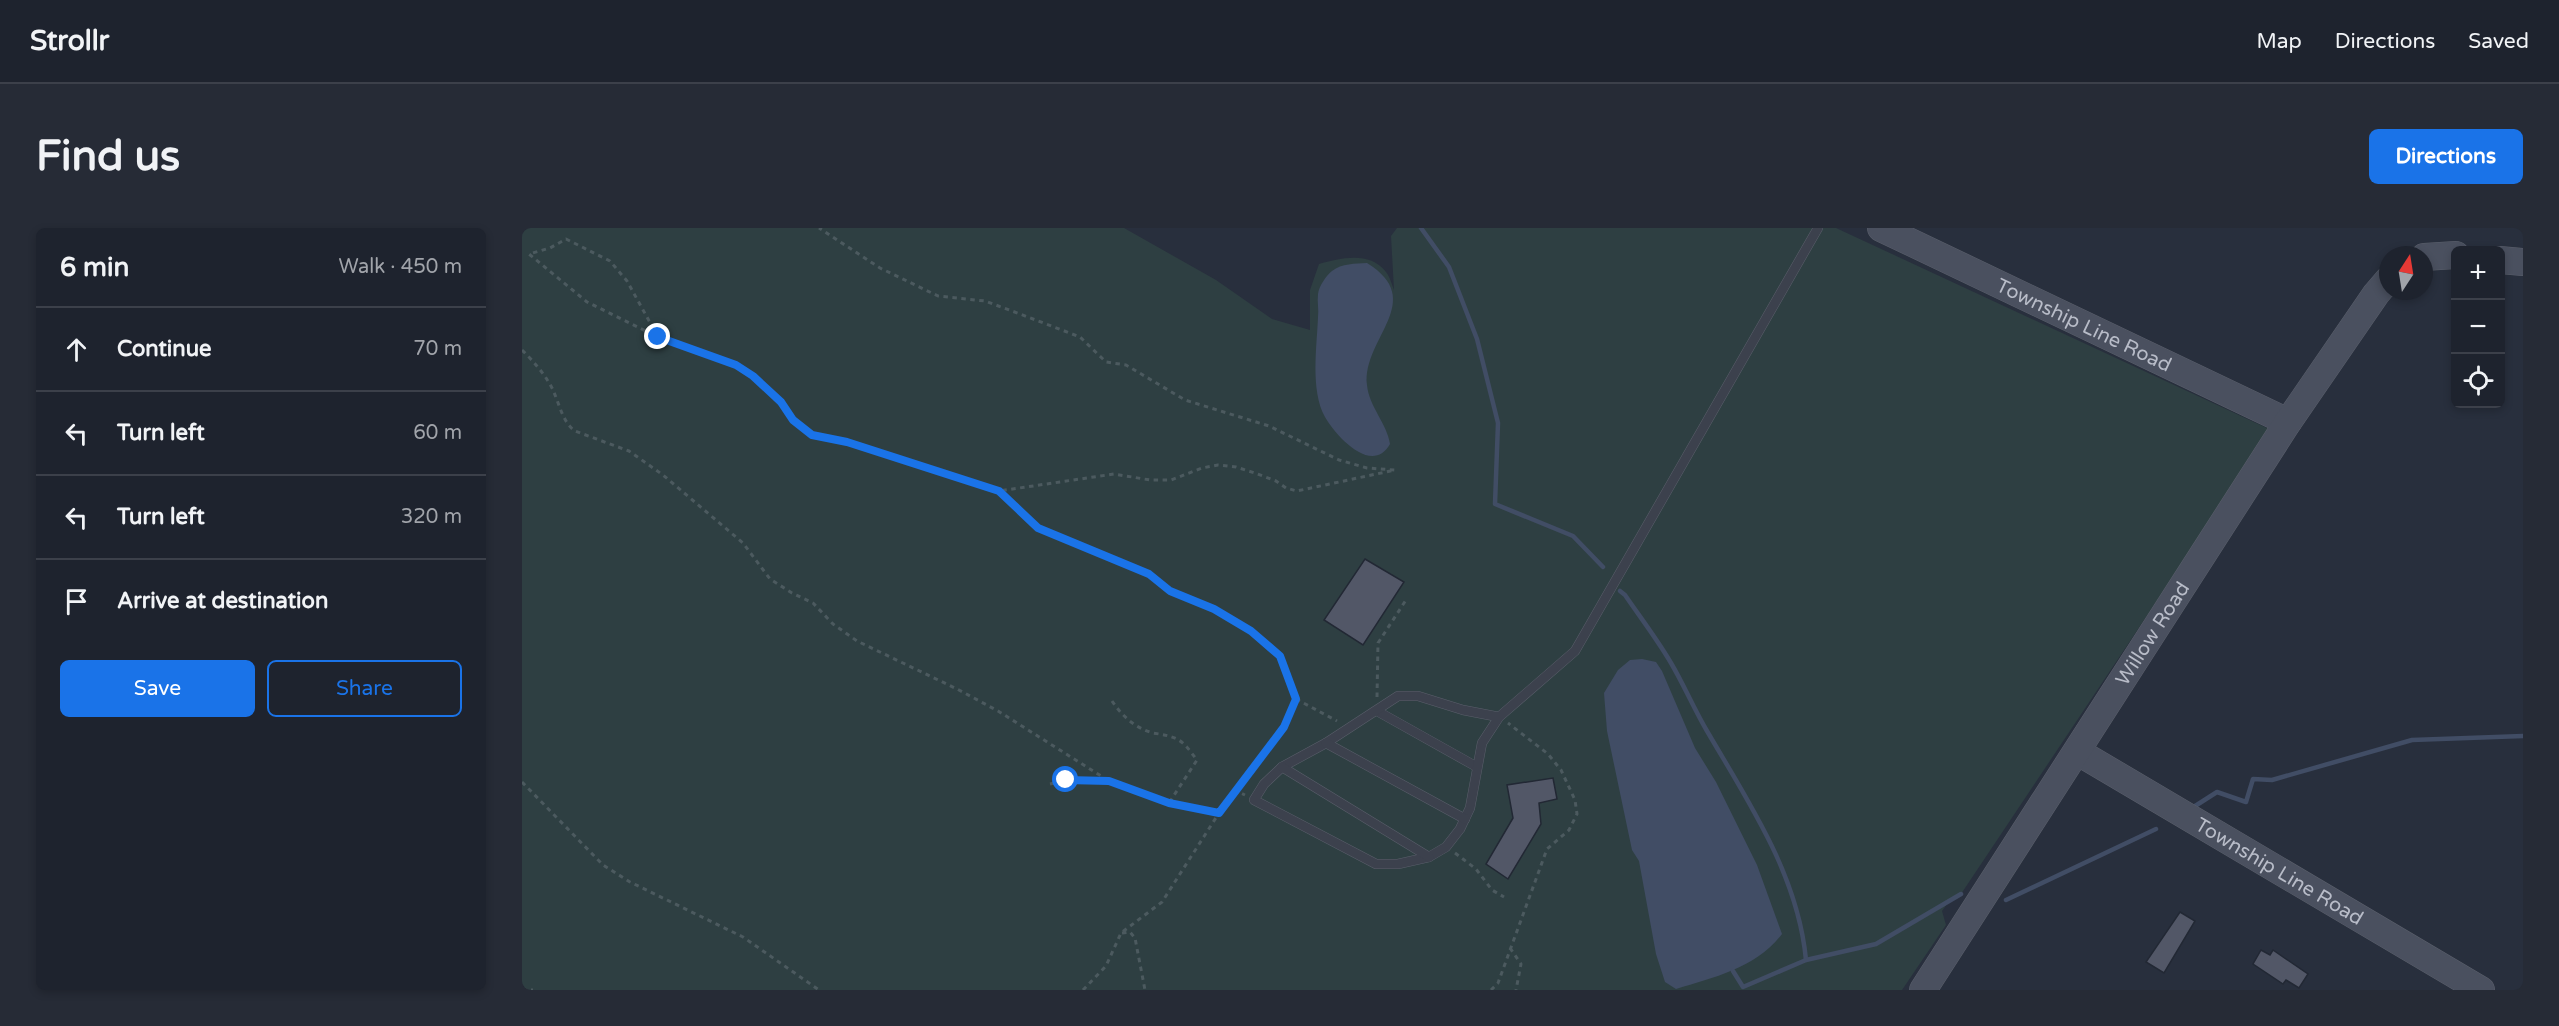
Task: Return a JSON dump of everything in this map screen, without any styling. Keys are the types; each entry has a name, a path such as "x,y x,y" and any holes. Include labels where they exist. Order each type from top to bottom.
{"street":[{"name":"Township Line Road","path":"1881,228 2288,422"},
{"path":"2433,256 2451,255"},
{"path":"2505,260 2523,262"},
{"name":"Willow Road","path":"1923,990 2288,422 2379,290"},
{"name":"Township Line Road","path":"2078,752 2481,990"}],"lane":[{"path":"1499,717 1462,710 1418,696 1398,696 1326,743 1282,767 1264,784 1254,800 1376,864 1398,864 1429,856 1446,847 1465,819 1475,785 1482,743 1499,717 1575,651 1818,228"},
{"path":"1377,711 1477,767"},
{"path":"1326,743 1465,819"},
{"path":"1282,767 1429,856"}],"path":[{"path":"819,228 880,268 938,296 985,302 1080,337 1106,363 1126,365 1185,400 1269,426 1339,460 1366,468 1395,470 1297,491 1236,467 1218,465 1202,468 1171,480 1150,480 1114,474 999,491"},
{"path":"658,337 627,281 610,261 566,239 550,248 529,254 587,302 658,337 736,365 760,382 781,402 793,420 812,435 847,442 999,491 1038,528 1149,574 1170,591 1214,609 1251,631 1280,656 1296,699 1348,727"},
{"path":"522,350 541,369 553,390 568,427 629,451 663,475 743,543 770,579 813,603 833,624 857,641 998,711 1109,781 1169,803 1219,813"},
{"path":"1377,711 1378,643 1406,600"},
{"path":"1083,990 1106,966 1121,933 1162,902 1219,813 1284,727 1296,699"},
{"path":"1112,700 1120,713 1131,723 1150,732 1171,736 1185,745 1197,760 1169,803"},
{"path":"1491,990 1498,983 1547,849 1569,830 1577,814 1568,784 1548,753 1499,717"},
{"path":"1050,784 1066,780 1109,781"},
{"path":"522,782 603,866 630,882 742,937 819,990"},
{"path":"1236,791 1254,800"},
{"path":"1446,847 1476,869 1492,890 1504,897"},
{"path":"1121,933 1130,933 1135,938 1145,990"},
{"path":"1510,948 1521,964 1516,990"},
{"path":"522,990 532,990"}],"shaded area":[{"path":"522,228 1124,228 1216,280 1272,319 1310,330 1310,290 1319,264 1346,258 1372,261 1386,272 1394,290 1391,236 1397,228 1836,228 2271,430 1961,894 1950,900 1942,911 1946,925 1902,990 522,990"}],"water":[{"path":"1367,263 1384,277 1392,291 1392,306 1388,321 1373,351 1368,368 1368,393 1390,444 1382,453 1374,456 1364,455 1355,450 1330,425 1320,406 1316,381 1318,297 1323,281 1336,268 1349,264"},
{"path":"1642,659 1656,662 1662,671 1695,748 1716,782 1757,865 1782,934 1760,955 1734,970 1676,989 1665,982 1656,954 1639,861 1632,850 1607,731 1604,693 1618,670 1630,660"}],"building":[{"path":"1365,559 1404,582 1363,645 1324,620"},
{"path":"1553,778 1557,799 1539,803 1541,824 1508,879 1486,864 1513,818 1507,785"},
{"path":"2180,912 2195,921 2164,973 2146,962"},
{"path":"2261,950 2270,955 2273,950 2308,974 2299,988 2286,980 2283,984 2253,964"}],"waterway":[{"path":"1421,228 1449,267 1477,339 1498,423 1495,504 1573,536 1603,567"},
{"path":"1620,591 1671,663 1702,723 1755,813 1793,898 1806,960"},
{"path":"2192,808 2217,792 2246,802 2253,779 2272,780 2412,740 2523,736"},
{"path":"2006,900 2156,829"},
{"path":"1733,971 1743,987 1806,960 1876,944 1961,894"}],"route":[{"path":"658,337 736,365 753,376 781,402 793,420 812,435 847,442 999,491 1038,528 1149,574 1170,591 1214,609 1251,631 1280,656 1296,699 1284,727 1219,813 1169,803 1109,781 1066,780"}]}
